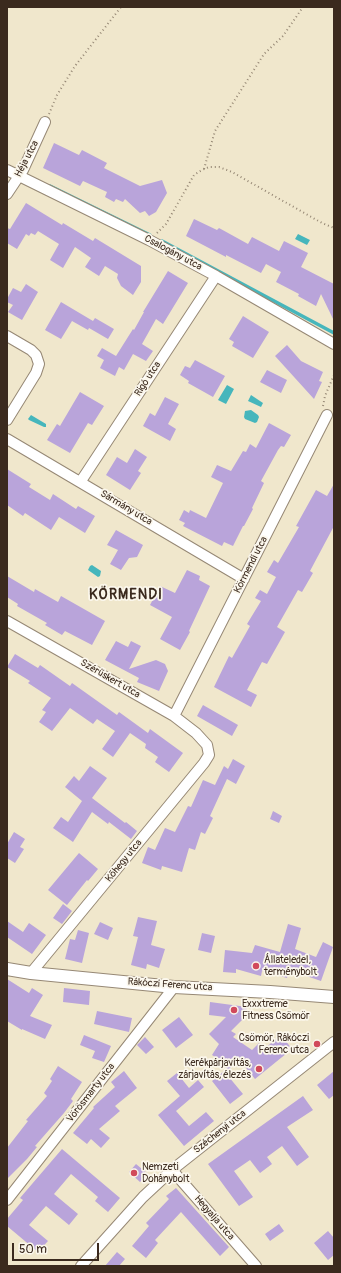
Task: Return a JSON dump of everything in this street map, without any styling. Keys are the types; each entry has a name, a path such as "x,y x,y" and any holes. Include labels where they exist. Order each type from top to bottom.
{"street":[{"name":"Héja utca","path":"7,194 19,176 45,122"},
{"name":"Csalogány utca","path":"7,170 150,240 334,344"},
{"name":"Rigó utca","path":"81,482 216,276"},
{"path":"7,336 31,350 36,355 39,364 36,373 7,420"},
{"name":"Körmendi utca","path":"174,716 327,415"},
{"name":"Sármány utca","path":"7,439 244,579"},
{"name":"Szérűskert utca","path":"7,621 174,716 196,733 207,745"},
{"name":"Kőhegy utca","path":"31,973 206,760 209,755 207,745"},
{"name":"Rákóczi Ferenc utca","path":"7,969 31,973 174,986 334,997"},
{"name":"Vörösmarty utca","path":"7,1200 174,986"},
{"name":"Széchenyi utca","path":"81,1266 143,1197 172,1170 334,1042"},
{"name":"Hegyalja utca","path":"172,1170 256,1266"}],"path":[{"path":"45,122 56,95 75,66 120,7"},
{"path":"204,169 215,131 264,54 283,36 303,7"},
{"path":"150,240 166,224 194,175 209,167 219,167 232,172 322,223 334,228"},
{"path":"327,415 322,408 324,396 334,375"}],"water":[{"path":"298,234 310,240 307,245 295,239"},
{"path":"227,385 234,389 226,404 218,400"},
{"path":"251,395 263,403 261,407 248,401"},
{"path":"251,410 259,417 255,423 245,419 244,417 245,411"},
{"path":"31,415 46,424 46,427 29,420 28,419"},
{"path":"92,565 101,571 100,576 98,577 88,570"}],"building":[{"path":"54,143 79,155 82,150 107,163 104,168 140,186 162,180 167,193 156,212 149,216 145,211 140,213 125,199 123,202 116,199 114,202 105,197 107,192 83,181 80,186 43,168"},
{"path":"26,203 62,225 63,223 93,241 95,238 141,266 141,282 133,295 121,286 117,278 118,274 105,266 99,276 85,267 91,258 75,247 63,268 50,260 59,244 38,231 35,235 31,233 29,236 26,234 17,249 7,243 7,228 10,229"},
{"path":"194,219 217,230 219,228 248,244 252,237 279,251 284,241 308,253 301,267 334,284 334,321 321,294 316,306 298,296 299,294 276,282 281,272 266,264 261,273 186,236"},
{"path":"168,271 188,283 163,324 156,319 142,344 153,351 146,361 133,354 124,370 119,367 115,376 100,368 104,360 97,356 102,348 116,356 133,329 134,330"},
{"path":"26,284 38,292 22,320 8,312 13,305 7,302 7,299 13,288 21,292"},
{"path":"61,302 93,321 95,318 114,329 108,339 89,328 88,330 72,321 61,339 45,330"},
{"path":"243,316 269,332 253,358 232,346 234,342 229,339"},
{"path":"287,345 301,361 323,372 319,381 322,382 314,399 275,356"},
{"path":"195,360 225,376 213,397 188,383 189,381 180,375 185,366 190,368"},
{"path":"267,370 287,380 281,393 260,382"},
{"path":"80,392 104,406 92,425 88,423 70,453 47,440 57,424 60,426"},
{"path":"165,397 179,404 168,424 176,429 170,441 143,426 150,413 155,416"},
{"path":"269,423 291,435 284,447 281,446 278,450 261,481 264,483 252,508 253,509 233,546 224,542 222,546 183,526 185,523 179,520 184,510 189,513 190,510 206,518 223,483 211,477 217,465 231,471 243,451 246,452 250,444 256,448"},
{"path":"135,449 147,457 138,471 141,473 130,490 106,475 117,457 127,463"},
{"path":"7,469 31,484 29,487 50,500 53,494 76,509 78,506 95,516 85,533 59,517 51,530 25,513 23,516 7,505"},
{"path":"334,484 334,526 310,571 313,573 302,592 298,590 277,627 285,632 267,664 262,662 247,690 257,695 251,707 214,687 229,656 232,658 250,626 247,624 261,601 255,598 260,590 267,594 276,577 267,572 274,560 278,563 299,527 296,526 316,490 327,496"},
{"path":"116,530 143,545 137,557 129,558 121,570 110,564 118,550 107,545"},
{"path":"187,570 200,576 199,580 210,586 189,631 190,632 180,650 160,639 172,617 150,605 160,586 175,593"},
{"path":"7,576 34,592 35,589 58,602 61,596 105,621 92,645 65,631 62,635 45,625 47,623 17,606 18,604 7,597"},
{"path":"116,641 128,647 131,641 141,646 129,669 156,660 165,664 168,671 159,691 137,682 139,678 105,660"},
{"path":"15,654 38,668 40,665 70,686 72,683 117,715 119,712 148,733 150,729 183,753 169,772 155,762 158,757 145,748 146,744 130,733 113,757 102,749 115,731 97,719 93,724 70,708 52,731 39,722 46,712 42,710 51,698 28,683 30,681 7,667"},
{"path":"203,705 238,725 232,736 197,716"},
{"path":"233,759 245,766 236,784 227,779 210,816 213,818 205,834 201,832 195,850 189,848 182,872 162,866 161,870 142,863 148,847 155,850 165,828 175,832 188,806 191,807 203,780 215,785 224,766 228,769"},
{"path":"90,766 107,778 92,798 137,831 131,839 109,822 108,824 92,812 73,842 53,828 61,817 68,822 82,801 65,787 74,776 79,781"},
{"path":"273,811 282,816 279,823 270,819"},
{"path":"14,832 25,839 20,847 24,849 15,863 7,858 7,844"},
{"path":"79,853 98,869 67,905 48,890"},
{"path":"63,904 72,911 62,924 53,918"},
{"path":"138,917 157,921 151,945 165,949 159,968 147,964 146,969 131,965 138,937 133,936"},
{"path":"7,921 23,932 29,923 46,935 32,954 7,937"},
{"path":"100,922 113,928 108,940 94,934"},
{"path":"288,924 301,928 295,949 316,957 323,942 333,947 321,981 289,970 287,978 262,971 261,976 236,969 236,973 223,972 225,950 252,953 255,945 280,952"},
{"path":"78,930 89,933 82,963 65,959 70,939 75,940"},
{"path":"202,933 215,936 211,953 198,950"},
{"path":"7,979 29,993 32,988 43,995 30,1016 52,1025 45,1039 22,1030 7,1021"},
{"path":"64,988 90,991 89,1005 63,1002"},
{"path":"210,1002 247,1007 245,1019 243,1019 231,1031 236,1034 233,1037 252,1050 259,1043 264,1049 281,1035 292,1049 255,1079 238,1058 229,1070 220,1064 222,1061 212,1055 219,1044 209,1034 226,1017 209,1015"},
{"path":"97,1011 132,1018 129,1032 94,1024"},
{"path":"179,1017 193,1035 176,1048 162,1030"},
{"path":"84,1035 111,1046 104,1062 92,1058 95,1051 80,1045"},
{"path":"145,1037 154,1047 146,1054 137,1045"},
{"path":"58,1066 82,1082 71,1099 73,1101 64,1113 35,1146 37,1147 27,1159 7,1179 7,1148 28,1121 26,1120 47,1096 44,1093 52,1081 50,1079"},
{"path":"124,1071 137,1088 115,1106 120,1111 99,1129 110,1138 101,1148 91,1139 87,1144 73,1133 94,1108 93,1107 115,1087 111,1082"},
{"path":"224,1071 243,1094 230,1104 212,1081"},
{"path":"334,1071 334,1095 329,1099 317,1085"},
{"path":"177,1073 189,1088 198,1080 204,1087 176,1111 189,1126 206,1112 214,1121 184,1146 158,1115 180,1096 167,1081"},
{"path":"303,1096 313,1110 287,1127 309,1157 297,1166 282,1146 267,1157 272,1164 260,1173 250,1160 234,1171 253,1197 239,1206 208,1164"},
{"path":"62,1149 120,1198 108,1212 95,1201 98,1197 71,1174 54,1194 78,1214 69,1225 46,1206 29,1225 48,1241 38,1252 7,1226 7,1219 23,1200 20,1198"},
{"path":"136,1164 148,1174 140,1182 129,1172"},
{"path":"176,1188 229,1247 220,1256 181,1212 155,1240 158,1243 146,1258 132,1246 149,1226 146,1223 169,1199 166,1196"},
{"path":"279,1224 284,1231 270,1241 265,1234"},
{"path":"328,1231 334,1238 334,1255 328,1260 314,1243"},
{"path":"117,1252 125,1259 119,1266 105,1266"}],"waterway":[{"path":"50,186 150,235"},
{"path":"162,241 334,333"}],"place":[{"name":"Állateledel, terménybolt","path":"256,966"},
{"name":"Exxxtreme Fitness Csömör","path":"234,1010"},
{"name":"Csömör, Rákóczi Ferenc utca","path":"317,1044"},
{"name":"Kerékpárjavítás, zárjavítás, élezés","path":"259,1069"},
{"name":"Nemzeti Dohánybolt","path":"134,1173"}],"district":[{"name":"KÖRMENDI","path":"126,595"}]}
